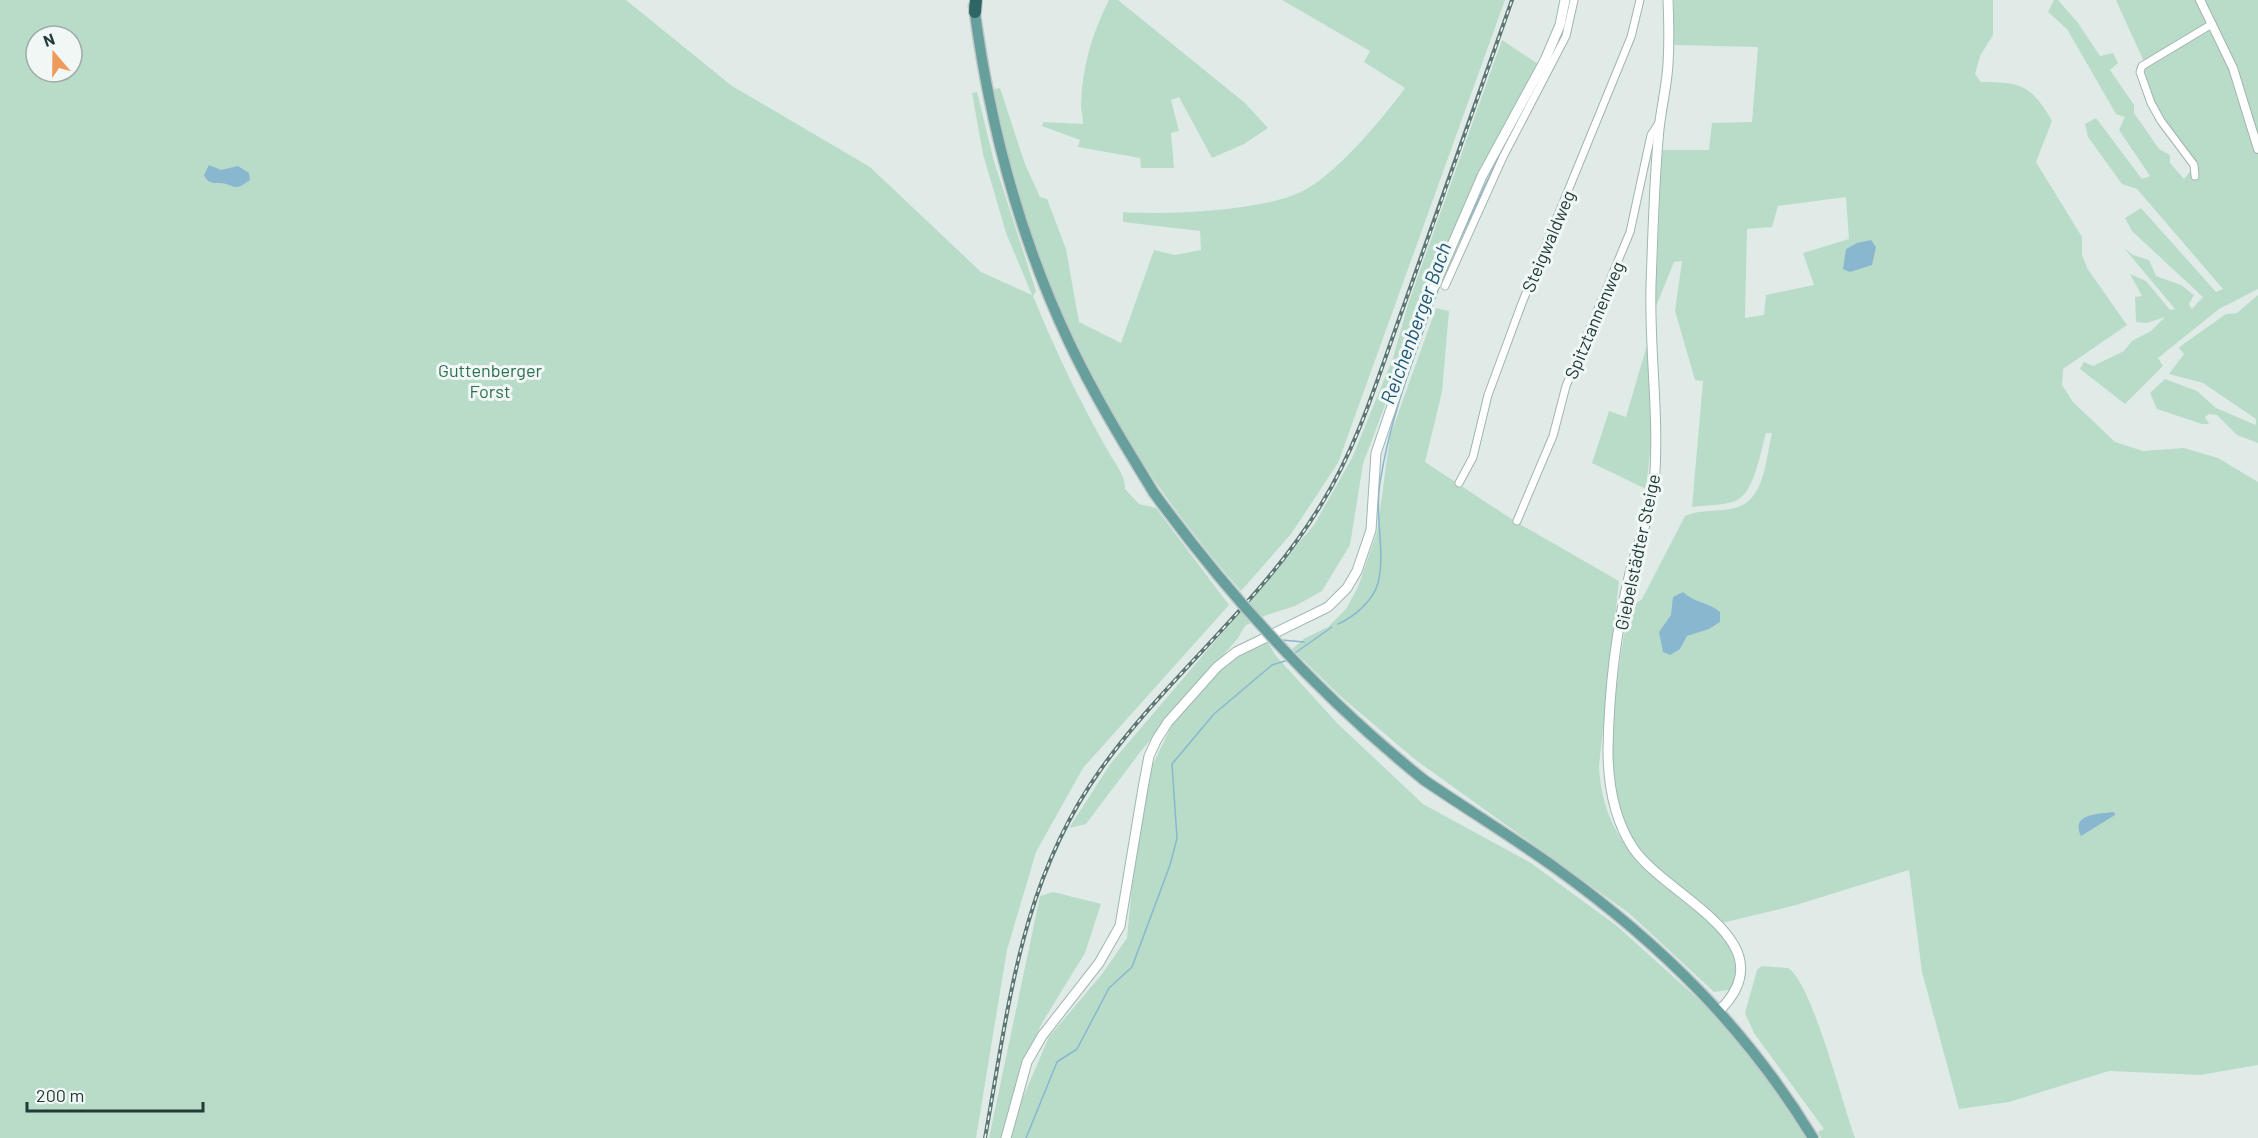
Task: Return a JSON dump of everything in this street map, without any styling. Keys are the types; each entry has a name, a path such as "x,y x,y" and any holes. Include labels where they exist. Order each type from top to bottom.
{"main road":[{"path":"1006,1138 1027,1062 1048,1028 1099,963 1120,926 1149,756 1157,740 1174,715 1217,667 1236,652 1328,607 1347,588 1357,571 1371,530 1376,453 1427,303 1545,60 1560,25 1565,0"},
{"name":"Giebelstädter Steige","path":"1668,0 1670,41 1661,118 1650,311 1657,434 1654,489 1623,607 1608,748 1609,782 1616,813 1634,848 1658,876 1719,926 1736,944 1742,970 1739,985 1719,1011"},
{"path":"975,4 997,136 1018,210 1038,267 1084,373 1154,493 1208,565 1301,668 1364,730 1424,780 1557,869 1610,909 1679,970 1719,1011 1782,1087 1813,1138"}],"street":[{"path":"1445,286 1499,154 1566,36 1574,0"},
{"name":"Steigwaldweg","path":"1458,483 1473,457 1488,395 1522,303 1631,37 1640,0"},
{"path":"2200,0 2233,68 2258,149"},
{"path":"2195,176 2194,165 2151,103 2140,72 2142,66 2212,24"},
{"name":"Spitztannenweg","path":"1517,521 1553,436 1566,386 1630,232 1651,135 1661,118"}],"green space":[{"name":"Guttenberger Forst","path":"0,0 626,0 732,86 870,167 981,272 1032,295 1006,233 983,154 972,93 977,92 994,161 1036,291 1033,296 1068,375 1097,432 1122,474 1125,489 1139,504 1156,508 1229,605 1083,768 1036,852 1007,950 976,1138 0,1138"},
{"path":"1109,0 1118,0 1245,103 1268,128 1244,144 1212,158 1179,97 1171,100 1179,131 1171,133 1174,168 1141,168 1140,158 1078,147 1080,140 1042,126 1043,122 1083,124 1081,105 1086,64 1093,38"},
{"path":"1282,0 1505,0 1338,463 1291,534 1241,591 1206,550 1143,463 1089,370 1065,322 1026,221 993,89 1000,88 1025,164 1040,197 1047,199 1066,249 1079,322 1121,343 1154,250 1175,255 1201,250 1200,231 1123,222 1123,212 1164,213 1214,210 1262,204 1301,192 1315,184 1343,160 1372,130 1405,88 1364,62 1370,51"},
{"path":"1674,0 1993,0 1993,35 1980,56 1975,74 1981,82 2006,83 2024,88 2045,109 2052,121 2036,162 2082,237 2082,255 2087,268 2127,325 2063,369 2062,385 2073,402 2115,442 2143,451 2184,448 2218,458 2258,482 2258,1065 2200,1075 2109,1071 2009,1102 1959,1109 1922,972 1909,870 1796,905 1722,923 1677,888 1637,847 1624,822 1616,794 1613,763 1615,700 1627,610 1642,599 1685,516 1697,512 1735,508 1745,504 1753,497 1763,477 1772,433 1766,433 1752,481 1742,497 1725,504 1692,507 1703,381 1695,380 1675,311 1682,261 1674,262 1655,309 1662,150 1709,150 1712,123 1752,122 1758,47 1674,45","holes":["1846,197 1849,239 1803,253 1814,285 1766,295 1764,315 1745,318 1747,229 1772,227 1778,206"]},
{"path":"2054,0 2058,0 2078,23 2100,56 2113,53 2118,63 2110,70 2134,105 2134,113 2159,149 2170,155 2170,163 2184,179 2193,168 2161,121 2141,77 2145,64 2116,0 2258,0 2258,289 2219,309 2158,358 2163,366 2125,404 2080,369 2084,362 2093,366 2124,351 2132,341 2151,331 2165,317 2147,323 2136,322 2135,297 2142,296 2130,274 2146,281 2170,310 2175,309 2124,248 2133,255 2149,260 2156,276 2181,285 2194,295 2189,304 2192,309 2203,297 2132,231 2125,218 2141,208 2216,292 2223,289 2137,189 2122,184 2088,137 2085,124 2096,118 2142,179 2150,176 2119,130 2125,117 2116,114 2067,29 2048,12"},
{"path":"1502,40 1538,64 1422,306 1363,464 1350,545 1322,591 1295,606 1264,616 1245,626 1238,638 1141,751 1086,824 1069,828 1111,763 1314,525 1352,458 1393,358 1408,304"},
{"path":"2258,295 2258,443 2237,435 2217,415 2209,414 2205,417 2209,424 2202,424 2157,409 2150,393 2165,379 2197,391 2216,408 2256,425 2256,419 2203,383 2169,374 2184,354 2179,348 2182,345 2226,314 2237,313"},
{"path":"1436,308 1449,311 1442,392 1425,462 1516,522 1619,581 1599,766 1602,791 1608,812 1628,849 1658,880 1725,936 1735,958 1737,973 1735,989 1714,992 1630,914 1417,761 1339,695 1292,649 1305,638 1328,627 1346,609 1358,587 1377,532 1390,436"},
{"path":"1647,345 1652,434 1646,489 1592,463 1609,411 1626,417"},
{"path":"1267,641 1276,656 1338,724 1423,804 1531,863 1617,926 1728,1026 1780,1090 1808,1138 989,1138 1040,896 1053,892 1101,904 1085,953 1042,1023 1025,1058 1011,1102 1020,1104 1049,1037 1102,974 1127,938 1132,886 1150,770 1174,721 1227,663"},
{"path":"1762,966 1788,968 1797,978 1807,996 1826,1046 1855,1138 1821,1138 1818,1132 1824,1129 1754,1033 1745,1013 1757,970"}],"water":[{"path":"209,165 221,170 238,166 249,173 250,180 237,187 210,182 204,175"},
{"path":"1871,240 1876,247 1872,265 1850,272 1843,269 1846,249 1857,243"},
{"path":"1683,592 1720,612 1720,622 1709,629 1687,636 1680,649 1670,655 1663,652 1659,632 1671,615 1673,597"},
{"path":"2114,812 2115,815 2081,836 2079,823 2083,819 2094,814"}],"waterway":[{"name":"Reichenberger Bach","path":"1565,23 1568,8"},
{"name":"Reichenberger Bach","path":"1555,48 1561,34"},
{"name":"Reichenberger Bach","path":"1460,239 1505,143"},
{"name":"Reichenberger Bach","path":"1338,624 1362,608 1376,590 1381,558 1378,508 1384,458 1405,384 1439,287"},
{"name":"Reichenberger Bach","path":"1295,653 1332,627"},
{"path":"1282,640 1304,642"},
{"name":"Reichenberger Bach","path":"1026,1138 1057,1062 1077,1049 1109,988 1132,967 1170,865 1177,838 1172,764 1214,714 1272,665 1288,660"}],"railway":[{"path":"985,1138 1011,993 1022,946 1035,901 1052,856 1074,812 1101,769 1155,702 1272,574 1298,539 1335,480 1358,432 1377,383 1512,0"}]}
